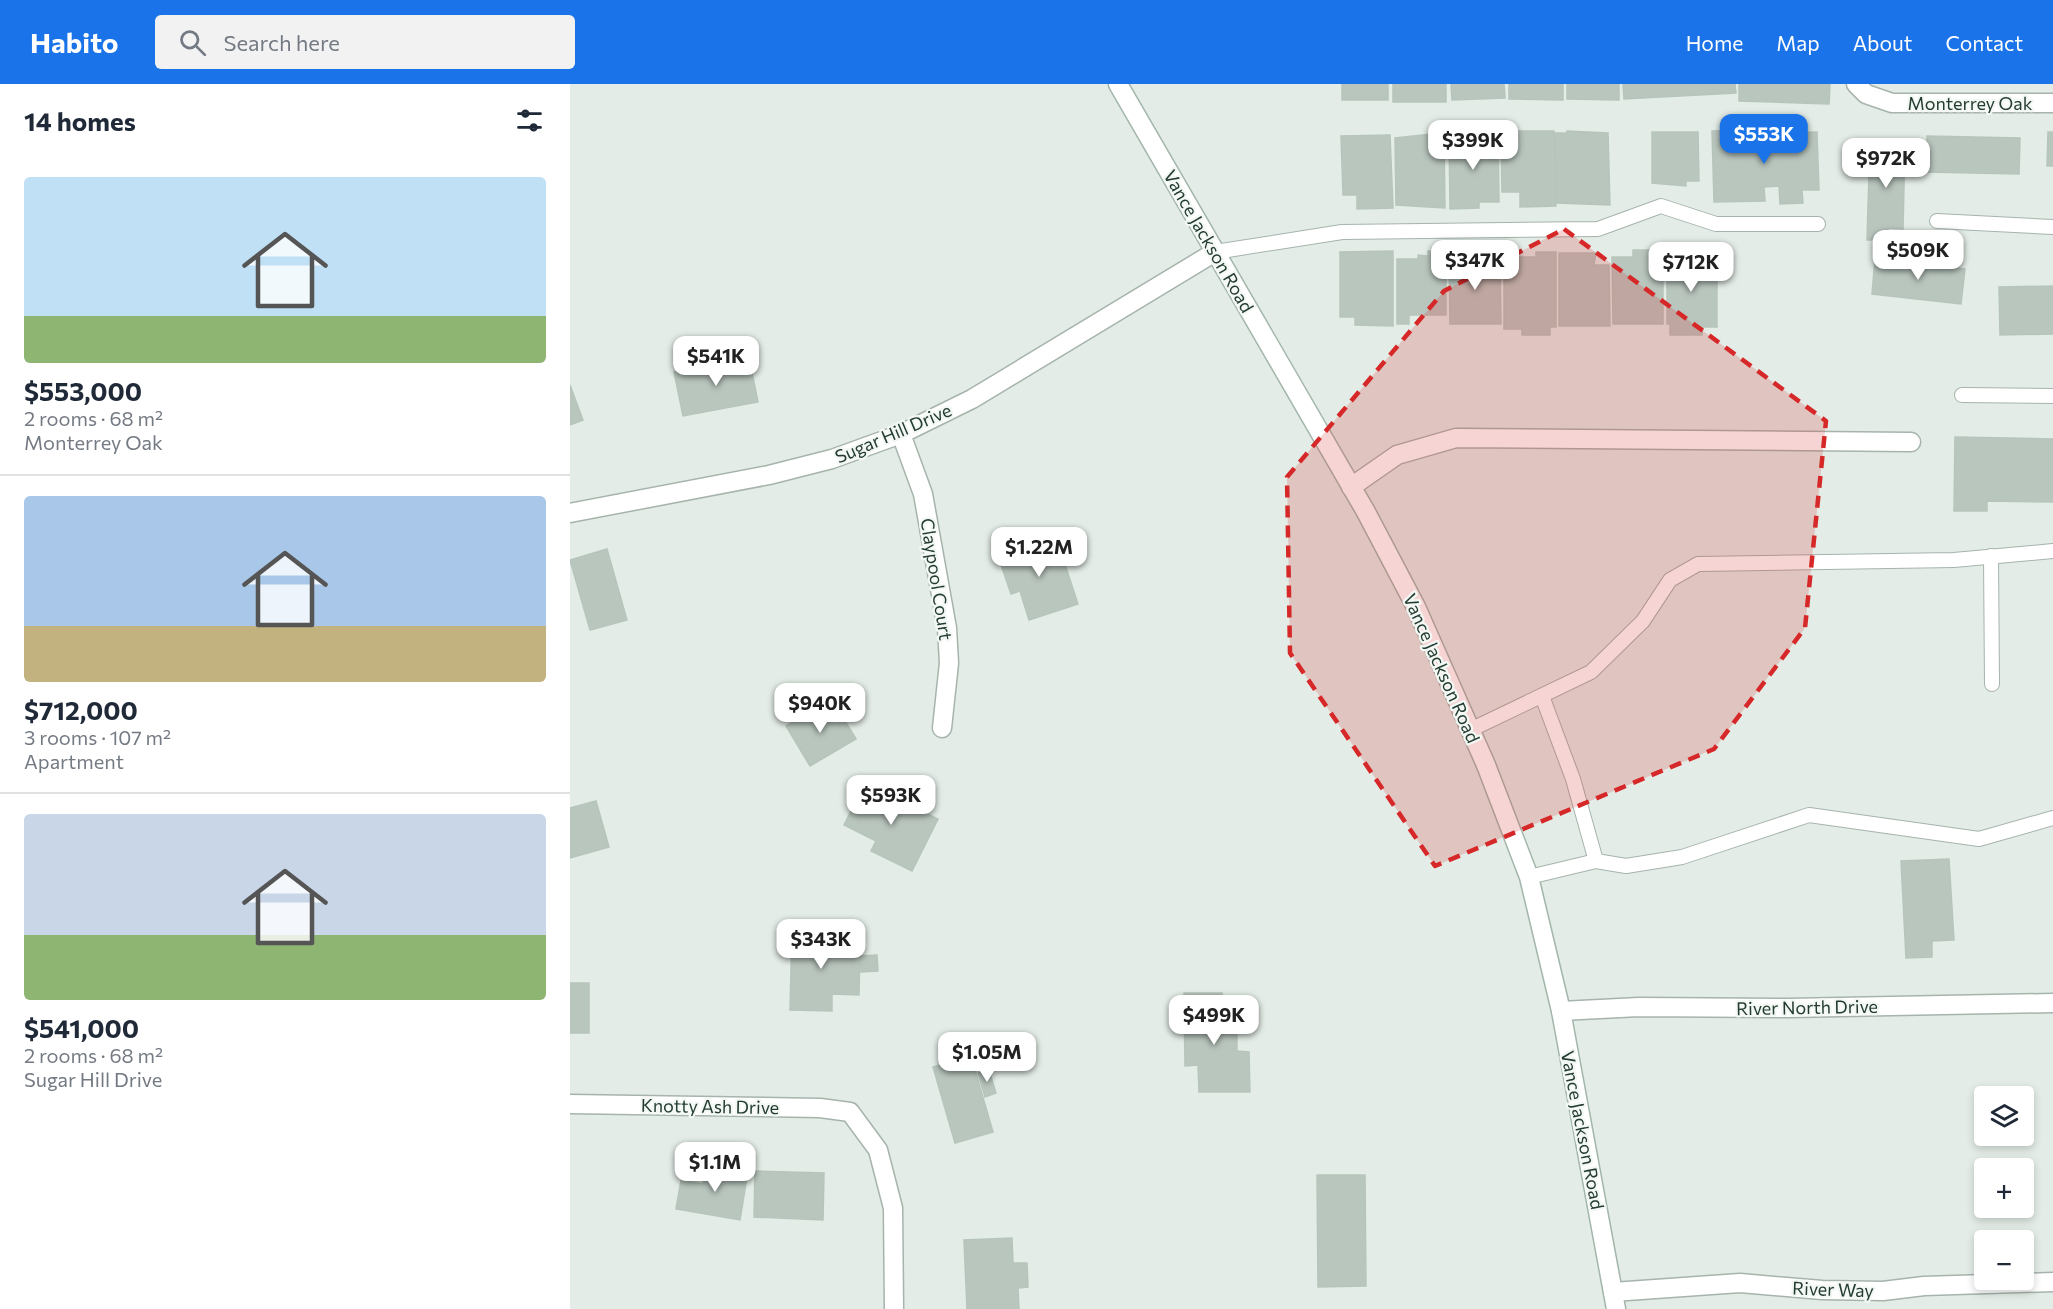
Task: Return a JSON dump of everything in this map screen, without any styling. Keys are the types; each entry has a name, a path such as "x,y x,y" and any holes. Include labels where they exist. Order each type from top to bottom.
{"street":[{"name":"Monterrey Oak","path":"1856,84 1866,93 1892,103 2053,103"},
{"name":"Vance Jackson Road","path":"1122,85 1215,252 1351,487 1416,607 1470,730 1529,877 1561,1011 1615,1301"},
{"name":"Sugar Hill Drive","path":"570,513 769,475 832,459 901,434 972,399 1215,252"},
{"name":"Claypool Court","path":"901,434 922,494 947,628 949,663 942,728"},
{"path":"1351,487 1397,455 1456,438 1911,442"},
{"name":"River North Drive","path":"1561,1011 1639,1007 1788,1008 2053,1003"},
{"name":"Knotty Ash Drive","path":"570,1104 820,1108 850,1112 878,1150 893,1208 894,1309"},
{"name":"River Way","path":"1615,1301 1740,1283 1822,1290 1883,1291 1924,1286 2053,1282"}],"lane":[{"path":"1215,252 1342,232 1598,229 1661,206 1716,224 1818,224"},
{"path":"1937,221 2053,227"},
{"path":"1962,395 2053,396"},
{"path":"1470,730 1591,672 1643,621 1670,580 1698,564 1954,560 2053,551"},
{"path":"1991,556 1992,684"},
{"path":"1542,696 1573,779 1596,861"},
{"path":"1529,877 1596,861 1626,866 1682,857 1809,815 1923,833 1979,838 2053,818"}],"highlighted area":[{"path":"1564,229 1826,421 1805,628 1714,749 1435,866 1290,653 1287,477 1444,291"}],"building":[{"path":"1342,84 1388,84 1388,100 1342,100"},
{"path":"1393,84 1446,84 1446,102 1393,102"},
{"path":"1451,84 1504,84 1505,98 1452,100"},
{"path":"1509,84 1563,84 1563,100 1509,99"},
{"path":"1567,84 1619,84 1619,100 1567,99"},
{"path":"1623,84 1735,84 1736,93 1624,99"},
{"path":"1739,84 1830,84 1829,104 1739,101"},
{"path":"1742,130 1742,134 1817,132 1819,190 1802,190 1803,203 1780,204 1779,186 1764,187 1765,201 1714,202 1712,131"},
{"path":"1501,131 1554,131 1556,206 1520,207 1520,192 1502,192"},
{"path":"1567,131 1608,133 1610,205 1557,203 1555,133 1567,133"},
{"path":"1652,132 1698,132 1699,181 1686,181 1686,186 1652,183"},
{"path":"2048,132 2053,132 2053,166 2047,166"},
{"path":"1431,134 1431,137 1444,137 1445,208 1396,205 1395,138"},
{"path":"1390,135 1393,208 1357,209 1357,195 1343,195 1341,136"},
{"path":"1449,135 1498,135 1499,202 1479,202 1479,208 1450,209"},
{"path":"1927,136 2020,138 2019,174 1927,172"},
{"path":"1870,141 1905,142 1903,229 1888,228 1888,240 1867,240"},
{"path":"1633,250 1663,250 1663,324 1613,324 1612,257 1633,257"},
{"path":"1667,250 1694,250 1694,260 1717,260 1717,327 1702,327 1702,335 1670,335 1670,324 1667,324"},
{"path":"1393,251 1393,326 1355,325 1355,317 1340,317 1340,252"},
{"path":"1428,251 1446,251 1446,315 1409,315 1409,324 1397,324 1397,259 1418,259 1418,255 1428,256"},
{"path":"1536,252 1556,252 1556,327 1550,327 1550,335 1522,335 1522,329 1504,329 1504,257 1536,257"},
{"path":"1559,253 1596,253 1594,265 1609,265 1610,326 1559,326"},
{"path":"1500,257 1501,324 1450,324 1449,258"},
{"path":"1875,259 1965,269 1961,304 1872,294"},
{"path":"2053,286 2053,334 2000,335 1999,287"},
{"path":"749,358 758,402 683,416 674,372"},
{"path":"570,385 583,420 570,425"},
{"path":"1955,437 2053,439 2053,502 1987,501 1987,511 1954,511"},
{"path":"1056,537 1078,604 1029,620 1020,591 1011,594 998,556"},
{"path":"607,549 627,620 590,630 570,560"},
{"path":"824,703 836,724 844,719 856,739 810,766 786,726"},
{"path":"865,783 938,819 912,871 871,851 876,841 844,825"},
{"path":"596,801 609,847 570,858 570,808"},
{"path":"1949,859 1954,940 1932,941 1932,957 1906,958 1901,861"},
{"path":"792,927 823,929 823,943 860,944 859,995 832,994 832,1011 790,1010"},
{"path":"877,955 878,971 861,972 860,956"},
{"path":"570,983 589,983 589,1033 570,1033"},
{"path":"1184,993 1222,993 1223,1023 1237,1023 1237,1051 1249,1052 1250,1092 1199,1092 1198,1065 1185,1066"},
{"path":"971,1056 993,1132 955,1143 933,1067"},
{"path":"989,1070 996,1093 985,1097 978,1073"},
{"path":"706,1164 748,1171 740,1220 676,1209 681,1180 703,1184"},
{"path":"755,1171 824,1173 823,1220 754,1217"},
{"path":"1317,1175 1365,1175 1366,1286 1318,1287"},
{"path":"1012,1238 1013,1263 1027,1263 1028,1287 1018,1288 1019,1309 967,1309 964,1240"}]}
